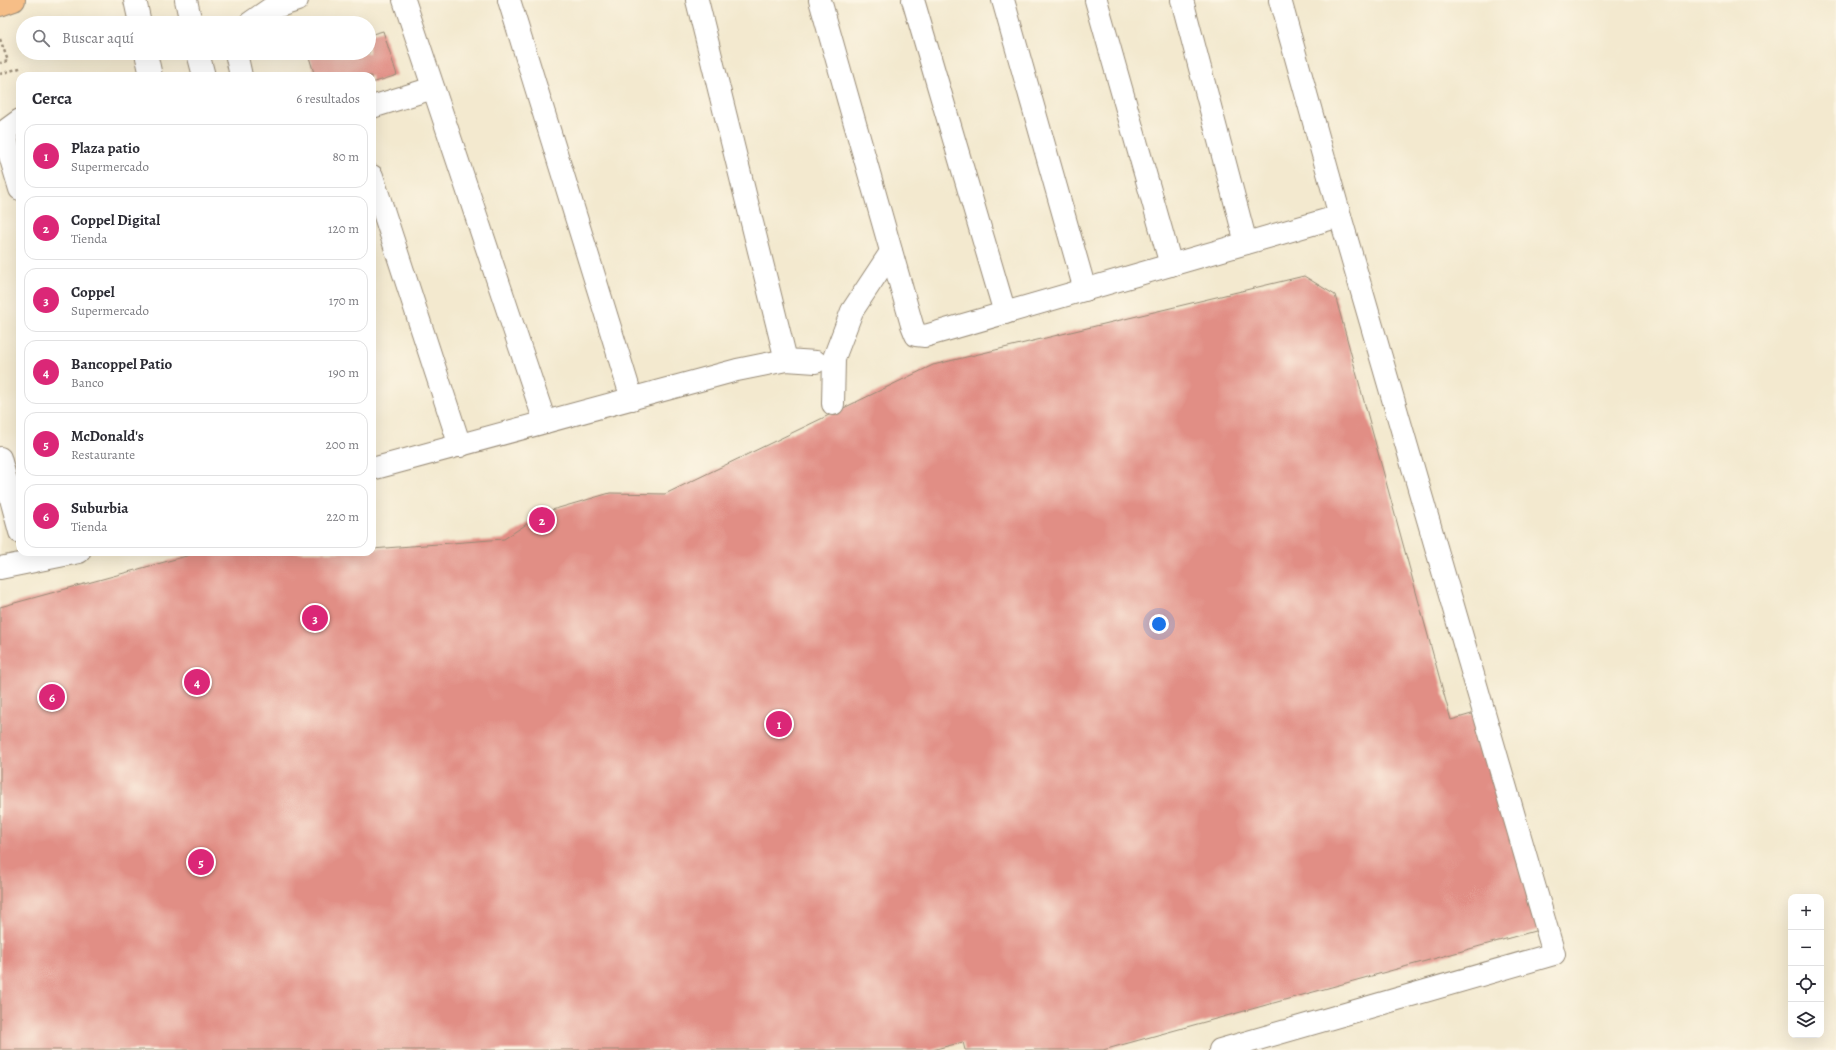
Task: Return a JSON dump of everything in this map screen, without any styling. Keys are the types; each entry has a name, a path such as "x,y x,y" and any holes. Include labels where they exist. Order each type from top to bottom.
{"main road":[{"path":"0,5 14,0"}],"lane":[{"path":"135,0 138,16"},
{"path":"186,0 189,16"},
{"path":"260,16 270,9 297,0"},
{"path":"404,0 545,422"},
{"path":"697,0 786,360"},
{"path":"820,0 916,335 926,336 1340,216"},
{"path":"913,0 1005,313"},
{"path":"1003,0 1085,290"},
{"path":"1096,0 1172,265"},
{"path":"1182,0 1246,243"},
{"path":"1220,1050 1554,954 1340,216 1280,0"},
{"path":"513,1 632,399"},
{"path":"148,60 150,72"},
{"path":"200,60 203,72"},
{"path":"238,60 240,72"},
{"path":"376,106 434,88"},
{"path":"8,128 16,169"},
{"path":"376,188 460,446"},
{"path":"833,404 834,358 836,352 852,311 891,252"},
{"path":"376,465 460,446 737,370 786,360 816,362"},
{"path":"0,458 16,517"},
{"path":"0,568 27,557 37,556"}],"path":[{"path":"0,39 8,61 0,64"},
{"path":"0,74 23,67"}],"building":[{"path":"383,31 397,75 376,82 376,72 314,72 310,60 376,60 376,33"},
{"path":"1304,276 1335,295 1451,720 1482,711 1542,929 1103,1050 965,1050 963,1042 932,1050 0,1050 0,607 186,556 376,556 376,549 504,539 545,512 610,493 665,494 933,365"}],"place":[{"name":"Coppel Digital","path":"542,520"},
{"name":"Coppel","path":"315,618"},
{"name":"Bancoppel Patio","path":"197,682"},
{"name":"Suburbia","path":"52,697"},
{"name":"Plaza patio","path":"779,724"},
{"name":"McDonald's","path":"201,862"}]}
